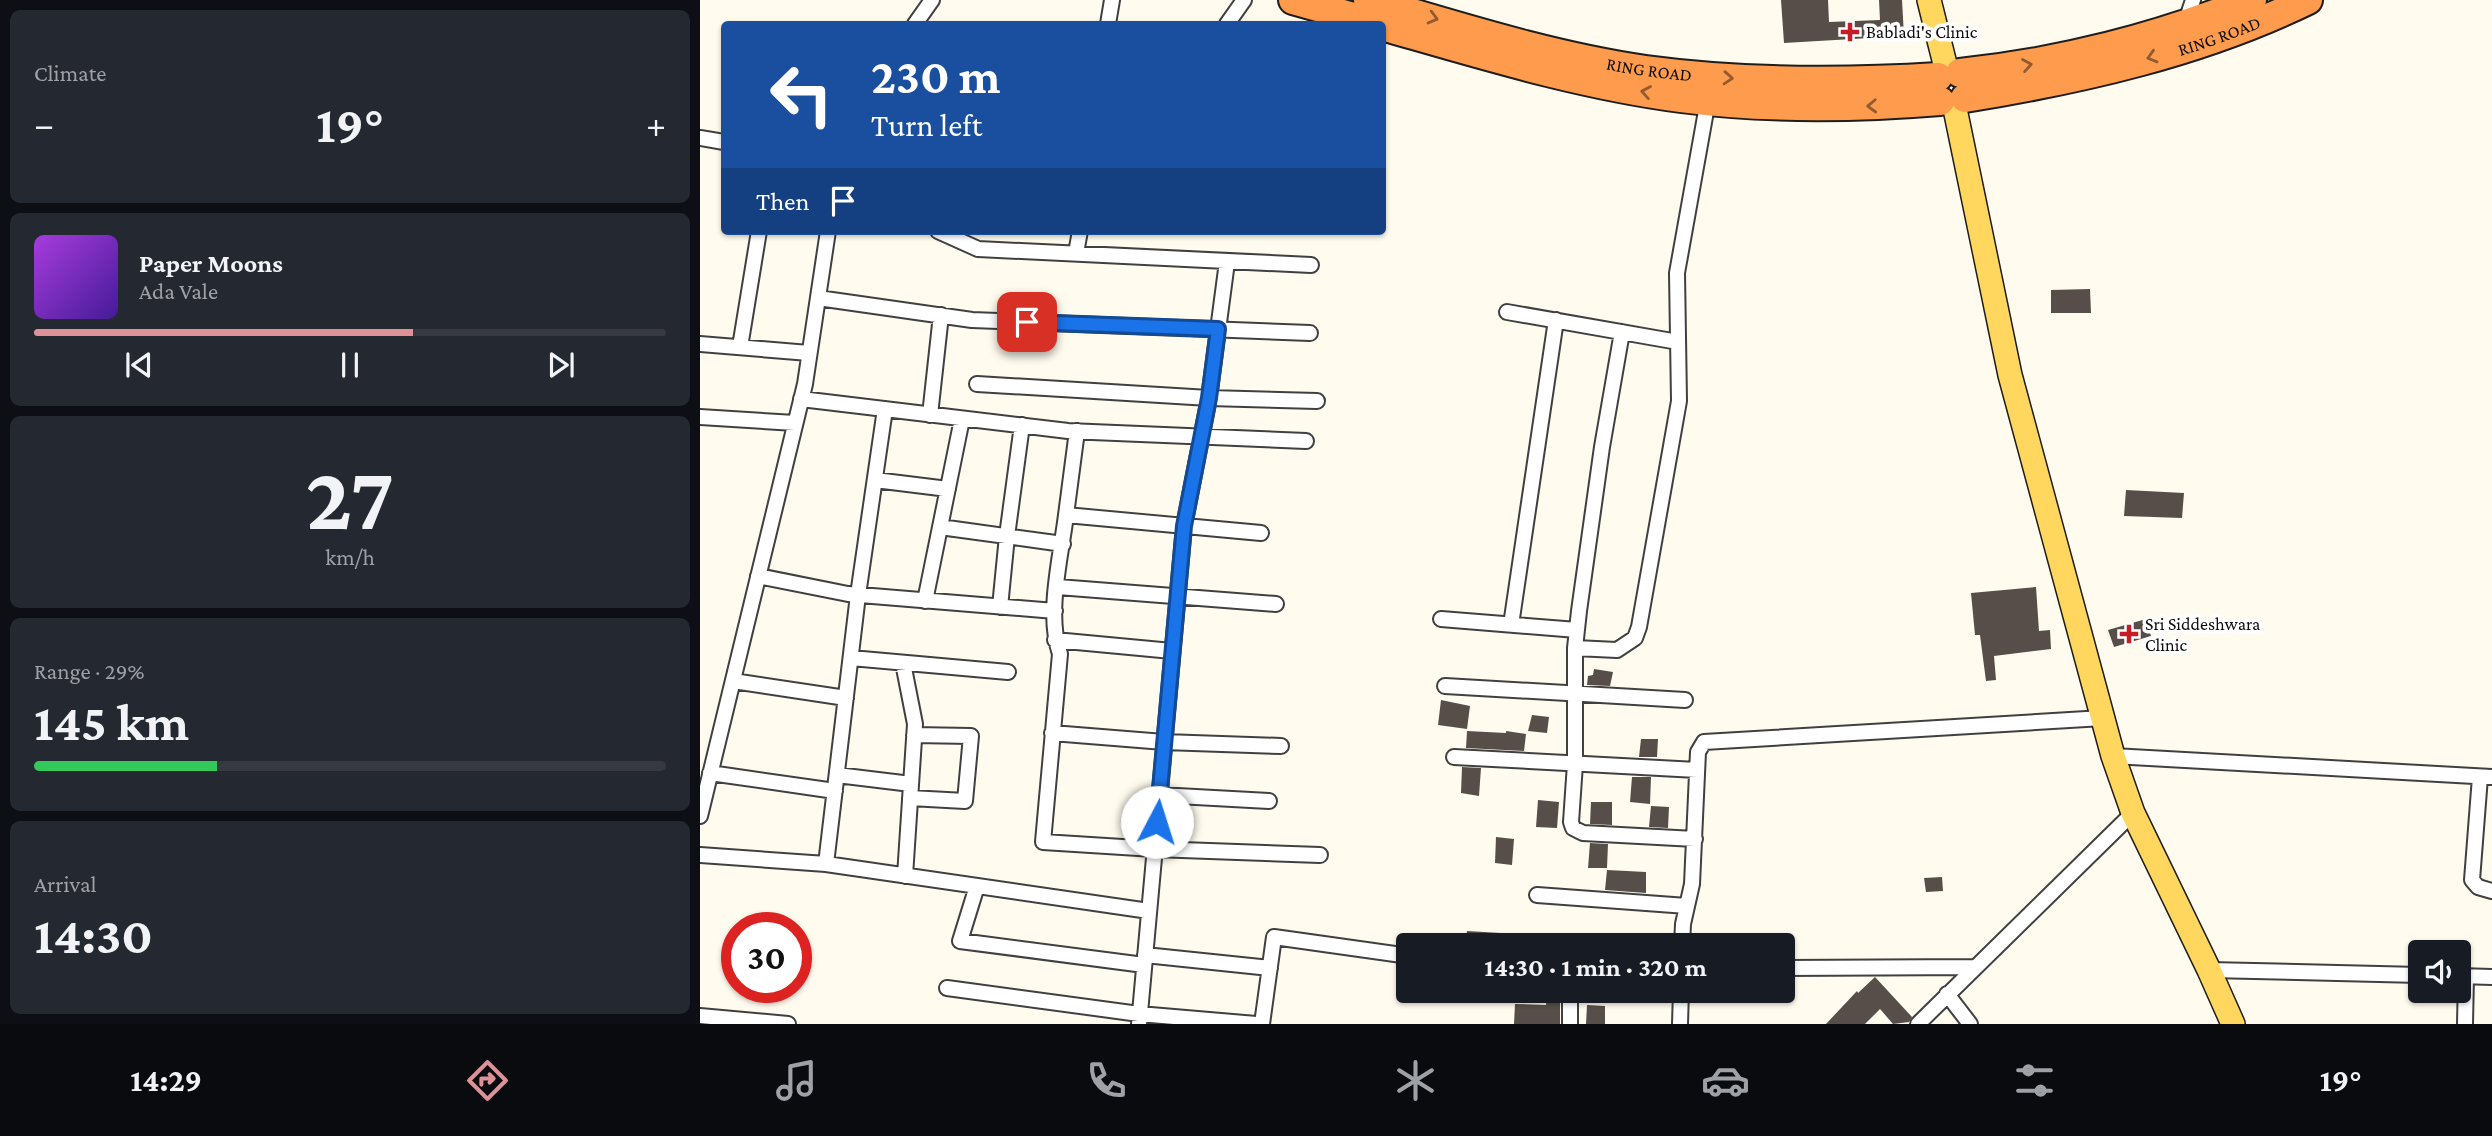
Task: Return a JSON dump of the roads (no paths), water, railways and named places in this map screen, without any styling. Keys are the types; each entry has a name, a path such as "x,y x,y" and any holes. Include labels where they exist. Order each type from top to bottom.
{"highway":[{"name":"RING ROAD","path":"1293,0 1366,21"},
{"name":"RING ROAD","path":"1368,0 1538,47 1645,69 1800,82 1951,87 2096,74 2227,34 2308,0"},
{"name":"RING ROAD","path":"1386,27 1503,61 1604,85 1707,100 1842,107 1951,87 2070,57 2146,37 2189,12 2252,0"}],"main road":[{"path":"1929,0 1951,87 2011,375 2113,756 2133,813 2209,970 2232,1024"}],"street":[{"path":"917,21 932,0"},
{"path":"1108,21 1112,0"},
{"path":"1229,21 1244,0"},
{"path":"1575,648 1617,650 1635,638 1679,401 1677,273 1707,100"},
{"path":"700,138 721,142"},
{"path":"740,347 758,235"},
{"path":"700,816 801,399 827,235"},
{"path":"947,235 978,249 1311,265"},
{"path":"1076,253 1079,235"},
{"path":"1139,1019 1184,526 1209,398 1227,262"},
{"path":"818,298 972,320 1310,333"},
{"path":"1507,312 1678,342"},
{"path":"930,415 941,316"},
{"path":"1511,625 1556,320"},
{"path":"1622,332 1602,447 1575,648 1575,764 1570,822 1578,832 1695,839"},
{"path":"700,344 809,353"},
{"path":"977,384 1209,398 1317,401"},
{"path":"801,399 1077,432 1307,441"},
{"path":"827,864 859,595 885,409"},
{"path":"700,418 795,423"},
{"path":"925,601 962,419"},
{"path":"1000,607 1022,425"},
{"path":"1077,432 1055,611 1055,640 1060,654 1043,842 1320,855"},
{"path":"875,480 948,489"},
{"path":"1066,515 1261,533"},
{"path":"940,527 1063,544"},
{"path":"758,576 859,595 1055,611"},
{"path":"1058,587 1276,604"},
{"path":"1441,619 1577,630"},
{"path":"1055,640 1172,651"},
{"path":"851,659 1008,673"},
{"path":"903,663 915,724 905,876"},
{"path":"733,681 846,698"},
{"path":"1445,686 1685,700"},
{"path":"1684,933 1692,884 1698,751 1708,741 2103,718"},
{"path":"1052,733 1164,742 1281,746"},
{"path":"837,775 965,801 971,736 914,734"},
{"path":"2113,756 2486,777 2472,880 2478,887 2492,891"},
{"path":"1454,757 1697,770"},
{"path":"710,773 835,791"},
{"path":"1159,794 1269,802"},
{"path":"1918,1024 2133,813"},
{"path":"700,855 827,864 1149,911"},
{"path":"977,886 960,941 1144,960 1269,968"},
{"path":"1537,895 1687,906"},
{"path":"1262,1024 1274,937 1396,954"},
{"path":"1795,968 1975,967"},
{"path":"2209,970 2408,975"},
{"path":"2471,976 2492,977"},
{"path":"947,988 1139,1019 1256,1024"},
{"path":"1947,994 1970,1024"},
{"path":"1570,1003 1570,1024"},
{"path":"1680,1024 1681,1003"},
{"path":"2464,1003 2465,1024"},
{"path":"700,1016 788,1024"}],"place":[{"name":"Babladi's Clinic","path":"1850,32"},
{"name":"Sri Siddeshwara Clinic","path":"2129,634"}]}
